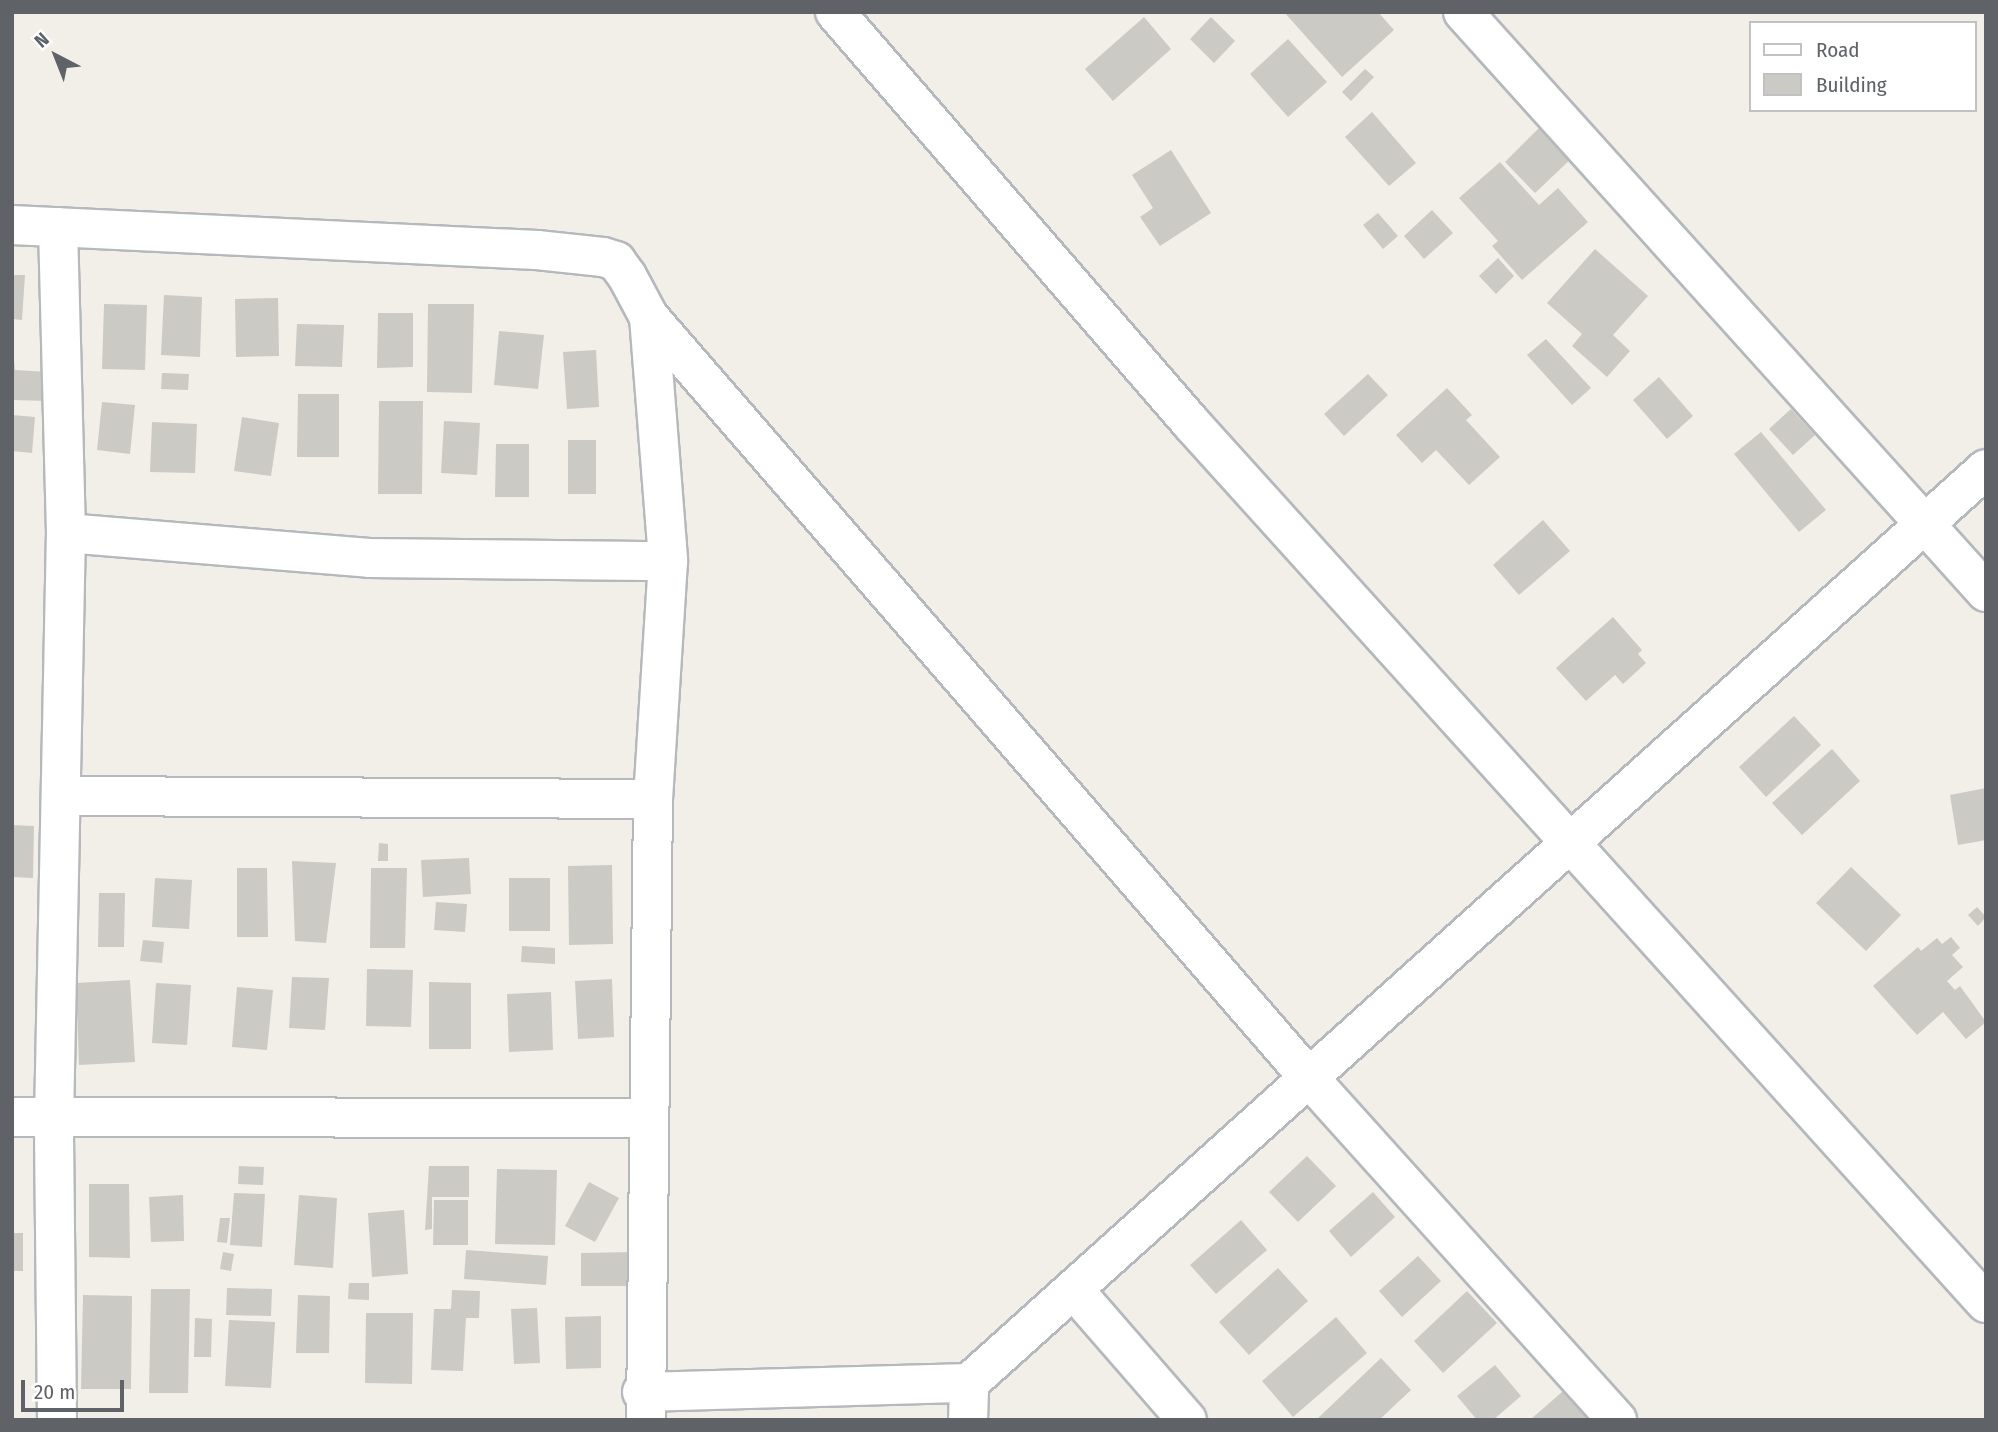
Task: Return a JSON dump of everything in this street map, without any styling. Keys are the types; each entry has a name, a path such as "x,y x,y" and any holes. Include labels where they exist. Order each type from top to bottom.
{"street":[{"path":"835,12 1191,423 1986,1303"},
{"path":"1463,12 1986,592"},
{"path":"12,225 603,257 616,261 649,317 1310,1079 1617,1420"},
{"path":"57,1420 54,1119 64,796 66,533 58,227"},
{"path":"649,317 668,561 653,799 644,1406 968,1401 1074,1290 1986,469"},
{"path":"66,533 369,558 668,561"},
{"path":"64,796 653,799"},
{"path":"12,1117 647,1118"},
{"path":"1074,1290 1187,1420"}],"building":[{"path":"1284,12 1378,12 1394,30 1342,77"},
{"path":"1144,17 1171,49 1113,101 1085,69"},
{"path":"1211,17 1235,41 1214,63 1190,39"},
{"path":"1288,39 1327,82 1288,117 1250,74"},
{"path":"1365,69 1374,77 1351,101 1342,92"},
{"path":"1372,112 1416,163 1389,186 1345,137"},
{"path":"1544,123 1575,155 1535,193 1505,162"},
{"path":"1171,150 1211,213 1160,246 1140,217 1153,208 1132,175"},
{"path":"1500,162 1539,205 1558,188 1588,222 1522,280 1492,246 1498,241 1459,198"},
{"path":"1432,210 1453,233 1424,259 1404,236"},
{"path":"1378,213 1398,236 1383,249 1363,225"},
{"path":"1595,249 1648,296 1613,335 1630,351 1607,377 1572,346 1582,334 1547,303"},
{"path":"1498,258 1514,276 1496,294 1479,276"},
{"path":"12,275 25,275 22,320 12,319"},
{"path":"164,295 202,297 200,357 161,355"},
{"path":"278,298 279,356 236,357 235,299"},
{"path":"104,304 147,305 145,370 102,369"},
{"path":"428,304 474,304 472,393 427,392"},
{"path":"378,313 413,313 413,367 377,368"},
{"path":"297,324 344,325 342,367 295,366"},
{"path":"499,331 544,335 538,389 494,385"},
{"path":"1546,339 1591,388 1572,405 1527,355"},
{"path":"12,340 15,370 49,372 48,401 12,400"},
{"path":"596,350 599,407 567,409 563,352"},
{"path":"162,373 189,374 188,390 161,389"},
{"path":"1368,374 1388,395 1344,436 1324,414"},
{"path":"1659,377 1693,416 1667,439 1633,400"},
{"path":"1447,388 1472,415 1466,420 1500,457 1469,485 1436,450 1422,463 1396,435"},
{"path":"298,394 339,394 339,457 297,457"},
{"path":"379,401 423,401 422,494 378,494"},
{"path":"102,402 135,405 130,454 97,450"},
{"path":"1791,409 1815,435 1793,455 1769,429"},
{"path":"12,415 35,417 32,453 12,451"},
{"path":"242,417 279,423 271,476 234,471"},
{"path":"444,421 480,423 477,475 441,473"},
{"path":"152,422 197,424 195,473 150,472"},
{"path":"1761,432 1826,510 1799,532 1734,454"},
{"path":"568,440 596,440 596,494 568,494"},
{"path":"496,444 529,444 529,497 495,497"},
{"path":"1543,520 1570,551 1519,595 1493,565"},
{"path":"1613,617 1642,650 1638,654 1646,663 1623,684 1615,675 1586,701 1556,668"},
{"path":"1794,716 1821,745 1766,797 1739,767"},
{"path":"1832,749 1860,781 1802,835 1772,803"},
{"path":"1986,788 1986,840 1958,845 1950,795"},
{"path":"12,825 34,826 33,878 12,877"},
{"path":"379,843 388,844 388,861 378,861"},
{"path":"469,858 471,894 423,897 421,860"},
{"path":"292,861 336,863 326,943 295,941"},
{"path":"612,865 613,944 569,945 568,866"},
{"path":"1851,867 1901,915 1866,951 1816,903"},
{"path":"237,868 267,868 268,937 237,937"},
{"path":"371,868 407,868 405,948 370,948"},
{"path":"155,878 192,880 189,929 152,927"},
{"path":"509,878 550,878 550,931 509,931"},
{"path":"99,893 125,893 124,947 98,947"},
{"path":"436,902 467,904 465,932 434,930"},
{"path":"1977,907 1986,917 1978,926 1968,915"},
{"path":"1951,937 1960,948 1952,955 1963,967 1947,981 1955,990 1960,986 1986,1022 1966,1039 1943,1012 1917,1035 1873,986 1918,947 1921,951 1937,938 1942,944"},
{"path":"143,940 164,942 162,963 140,961"},
{"path":"522,946 555,948 555,964 521,962"},
{"path":"367,969 413,970 411,1027 366,1026"},
{"path":"292,977 329,978 325,1030 289,1028"},
{"path":"612,979 614,1037 578,1039 575,981"},
{"path":"130,980 135,1062 79,1065 76,983"},
{"path":"429,982 471,983 471,1049 429,1049"},
{"path":"156,983 191,985 187,1045 152,1043"},
{"path":"237,987 273,990 267,1050 232,1047"},
{"path":"551,992 553,1050 509,1052 507,994"},
{"path":"1307,1156 1336,1186 1298,1222 1269,1192"},
{"path":"239,1166 264,1167 263,1185 238,1184"},
{"path":"429,1166 469,1166 469,1197 432,1197 432,1229 425,1230"},
{"path":"497,1169 557,1170 555,1245 495,1244"},
{"path":"589,1182 619,1198 595,1242 565,1226"},
{"path":"89,1184 129,1184 130,1258 89,1257"},
{"path":"1373,1192 1395,1217 1351,1257 1329,1231"},
{"path":"234,1193 265,1194 262,1247 230,1245"},
{"path":"183,1195 184,1241 151,1242 149,1197"},
{"path":"299,1195 337,1198 333,1268 294,1265"},
{"path":"434,1200 468,1200 468,1245 433,1245"},
{"path":"404,1210 408,1274 372,1277 368,1213"},
{"path":"220,1218 230,1218 227,1243 217,1242"},
{"path":"1241,1220 1267,1250 1216,1294 1190,1265"},
{"path":"12,1233 23,1233 23,1271 12,1271"},
{"path":"466,1250 548,1256 546,1285 464,1279"},
{"path":"223,1252 234,1254 231,1271 220,1269"},
{"path":"634,1252 634,1286 581,1286 581,1253"},
{"path":"1418,1256 1441,1281 1402,1317 1379,1291"},
{"path":"1278,1268 1308,1301 1249,1355 1219,1322"},
{"path":"349,1283 369,1283 369,1300 348,1299"},
{"path":"227,1288 272,1289 271,1316 226,1315"},
{"path":"151,1289 190,1289 188,1393 149,1393"},
{"path":"452,1290 480,1291 479,1318 466,1318 463,1371 431,1370 434,1309 451,1309"},
{"path":"1467,1291 1497,1323 1443,1373 1414,1341"},
{"path":"83,1295 132,1296 131,1389 81,1389"},
{"path":"298,1295 330,1296 329,1353 296,1353"},
{"path":"537,1308 540,1363 514,1364 511,1309"},
{"path":"366,1313 413,1313 412,1384 365,1383"},
{"path":"601,1316 601,1368 566,1369 565,1317"},
{"path":"1336,1317 1367,1353 1293,1417 1262,1381"},
{"path":"195,1318 212,1319 211,1357 194,1357"},
{"path":"229,1320 275,1322 271,1388 225,1386"},
{"path":"1381,1358 1411,1390 1379,1420 1316,1420"},
{"path":"1495,1365 1521,1396 1493,1420 1477,1420 1457,1396"},
{"path":"1570,1385 1598,1420 1530,1420"}]}
